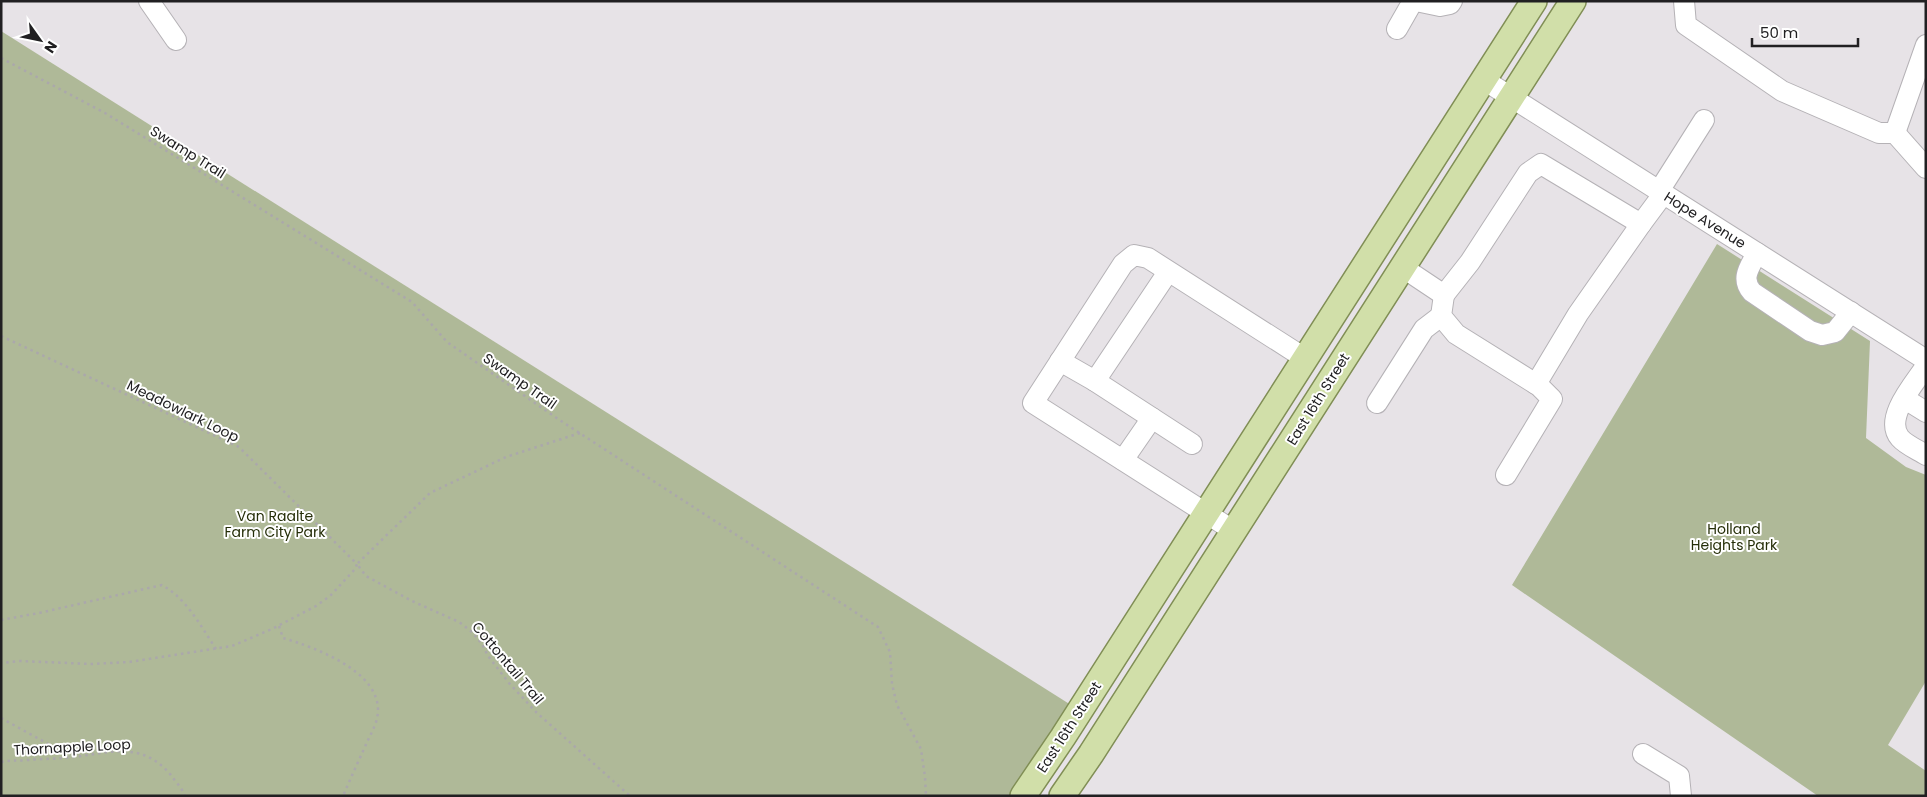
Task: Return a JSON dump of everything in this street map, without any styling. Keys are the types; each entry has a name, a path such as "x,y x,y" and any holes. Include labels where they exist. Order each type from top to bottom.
{"main road":[{"name":"East 16th Street","path":"1023,796 1069,728 1534,1"},
{"name":"East 16th Street","path":"1062,796 1092,754 1573,1"}],"street":[{"path":"149,1 176,40"},
{"path":"1397,30 1414,1 1440,6 1450,4 1452,1"},
{"path":"1684,1 1686,25 1782,92 1880,133 1895,132"},
{"path":"1895,132 1926,45"},
{"name":"Hope Avenue","path":"1484,80 1926,360"},
{"path":"1536,384 1578,314 1641,224 1704,120"},
{"path":"1895,132 1926,168"},
{"path":"1377,403 1424,329 1441,316 1444,295 1470,262 1528,173 1541,164 1641,224"},
{"path":"1757,253 1748,271 1747,286 1752,292 1810,331 1822,335 1835,332 1852,312"},
{"path":"1234,532 1033,403 1123,264 1134,255 1148,258 1306,359"},
{"path":"1402,267 1444,295"},
{"path":"1095,381 1168,272"},
{"path":"1441,316 1456,334 1536,384 1552,399 1506,474"},
{"path":"1060,361 1095,381 1192,444"},
{"path":"1926,366 1897,410 1894,421 1895,431 1900,439 1926,455"},
{"path":"1905,398 1926,412"},
{"path":"1123,460 1152,418"},
{"path":"1643,754 1679,776 1682,796"}],"path":[{"name":"Swamp Trail","path":"1,58 105,113 412,302 447,342 580,433 878,627 890,652 892,684 896,705 921,749 926,796"},
{"name":"Meadowlark Loop","path":"1,336 239,447 357,564"},
{"path":"1,663 19,661 111,663 232,646 279,626 316,606 330,596 357,564 430,492 506,457 580,433"},
{"name":"Cottontail Trail","path":"357,564 366,576 412,601 460,622 472,632 508,682 536,712 630,796"},
{"path":"1,620 162,585 174,592 187,606 216,648"},
{"path":"279,626 283,638 316,650 347,665 371,689 379,705 376,722 342,796"},
{"path":"1,718 71,757"},
{"name":"Thornapple Loop","path":"1,762 71,757 108,752 140,754 155,760 165,768 185,796"}],"green space":[{"name":"Van Raalte Farm City Park","path":"1,31 1071,705 1012,796 1,796"},
{"name":"Holland Heights Park","path":"1717,244 1870,341 1866,438 1906,467 1926,475 1926,681 1888,745 1926,771 1926,796 1818,796 1512,585"}]}
